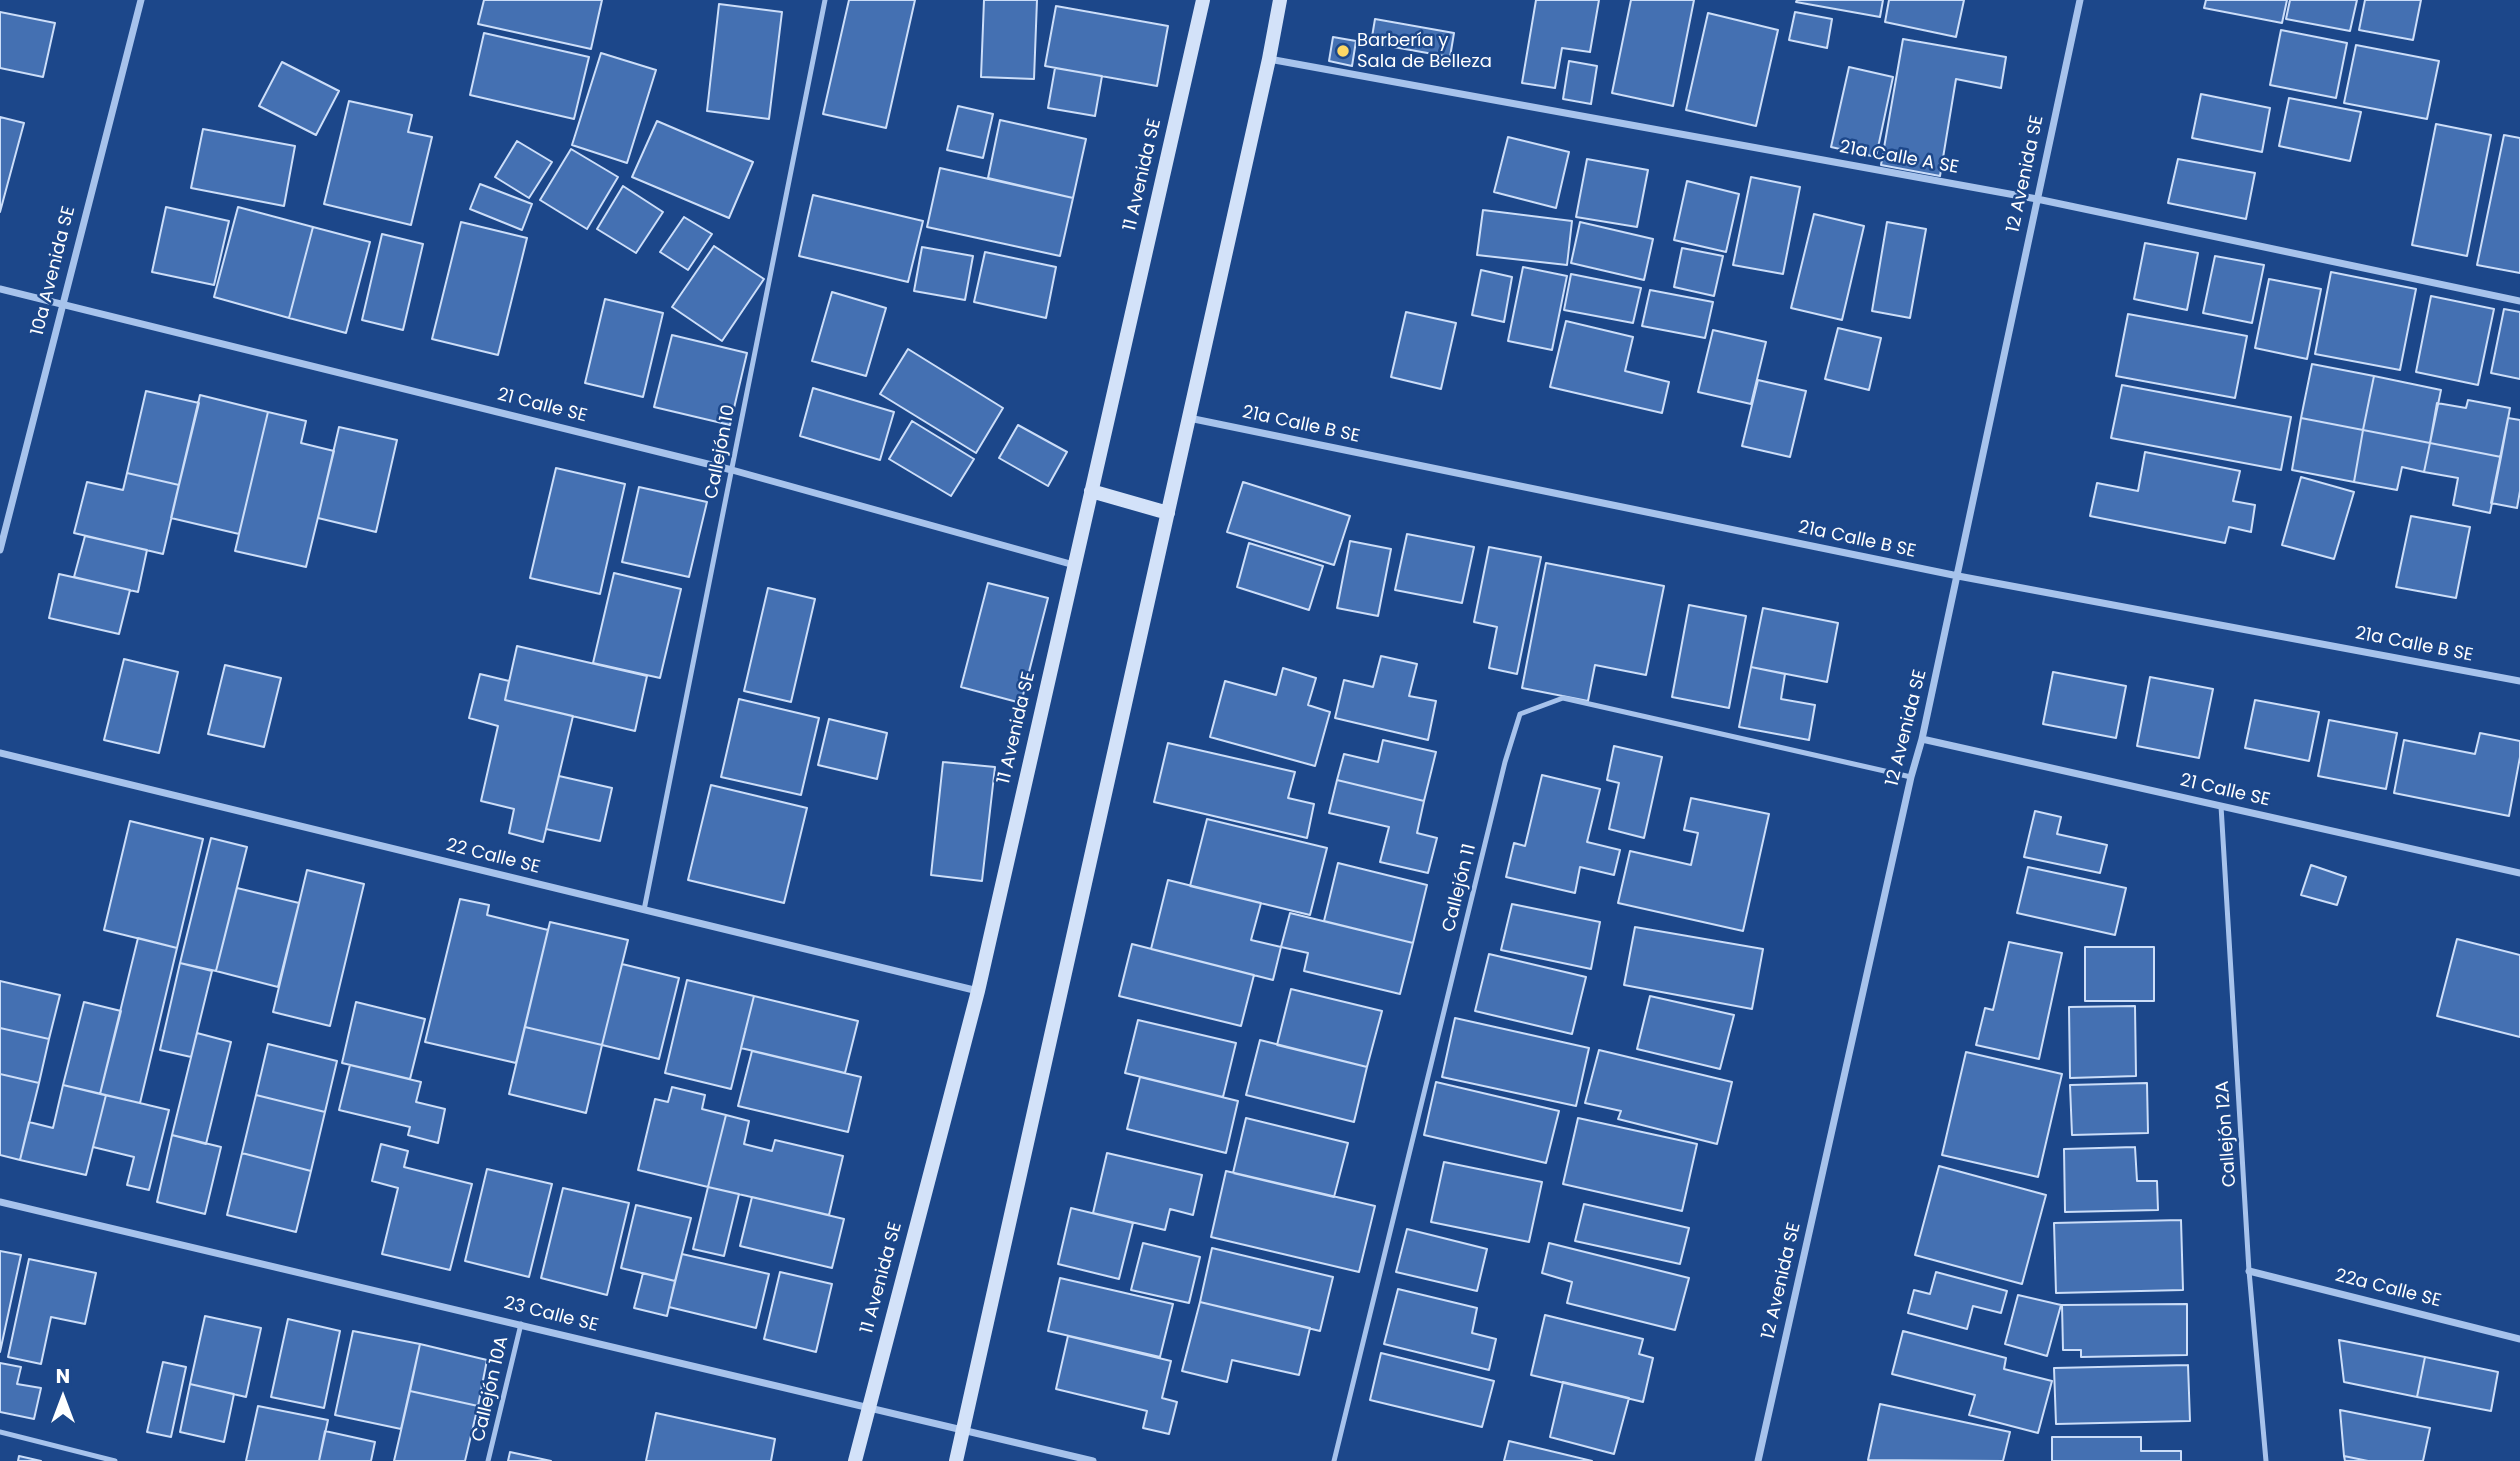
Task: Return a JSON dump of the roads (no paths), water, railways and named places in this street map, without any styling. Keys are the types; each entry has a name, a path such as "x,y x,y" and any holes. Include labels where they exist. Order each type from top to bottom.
{"street":[{"name":"10a Avenida SE","path":"0,550 141,0"},
{"name":"11 Avenida SE","path":"855,1461 978,991 1203,0"},
{"path":"956,1461 1280,0"},
{"name":"12 Avenida SE","path":"1758,1461 1958,576 2080,0"},
{"name":"21a Calle A SE","path":"1269,59 2037,199 2520,300"},
{"name":"21 Calle SE","path":"0,289 732,470 1074,565"},
{"name":"21a Calle B SE","path":"1189,418 1958,576 2520,681"},
{"path":"1091,491 1168,513"},
{"name":"21 Calle SE","path":"1922,739 2520,873"},
{"name":"22 Calle SE","path":"0,753 978,991"},
{"name":"23 Calle SE","path":"0,1202 1093,1461"},
{"name":"22a Calle SE","path":"2249,1271 2520,1339"}],"lane":[{"name":"Callejón 10","path":"644,910 825,0"},
{"name":"Callejón 11","path":"1334,1461 1505,762 1520,714 1563,698 1911,777"},
{"name":"Callejón 12A","path":"2221,806 2249,1271 2266,1461"},
{"name":"Callejón 10A","path":"488,1461 521,1324"},
{"path":"0,1432 115,1461"}],"place":[{"name":"Barbería y Sala de Belleza","path":"1343,51"}]}
